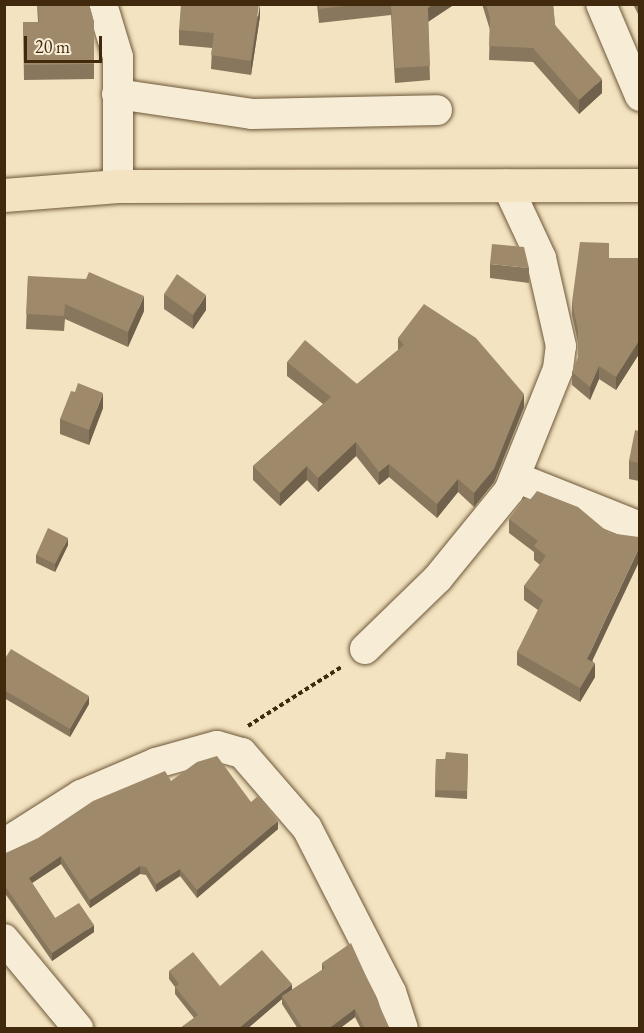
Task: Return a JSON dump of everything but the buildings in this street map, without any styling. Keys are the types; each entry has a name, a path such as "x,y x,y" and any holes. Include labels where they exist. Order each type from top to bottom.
{"highway":[{"path":"4,195 118,186 639,185"}],"street":[{"path":"102,4 118,57 118,186"},
{"path":"601,4 639,96"},
{"path":"117,94 252,114 437,110"},
{"path":"364,649 465,548 515,477 558,369 561,346 542,258 507,185"},
{"path":"515,477 639,526"},
{"path":"4,844 81,795 156,763 217,746 242,753 307,828 391,992 403,1029"},
{"path":"4,939 78,1029"}],"path":[{"path":"217,746 322,682 364,649"}]}
